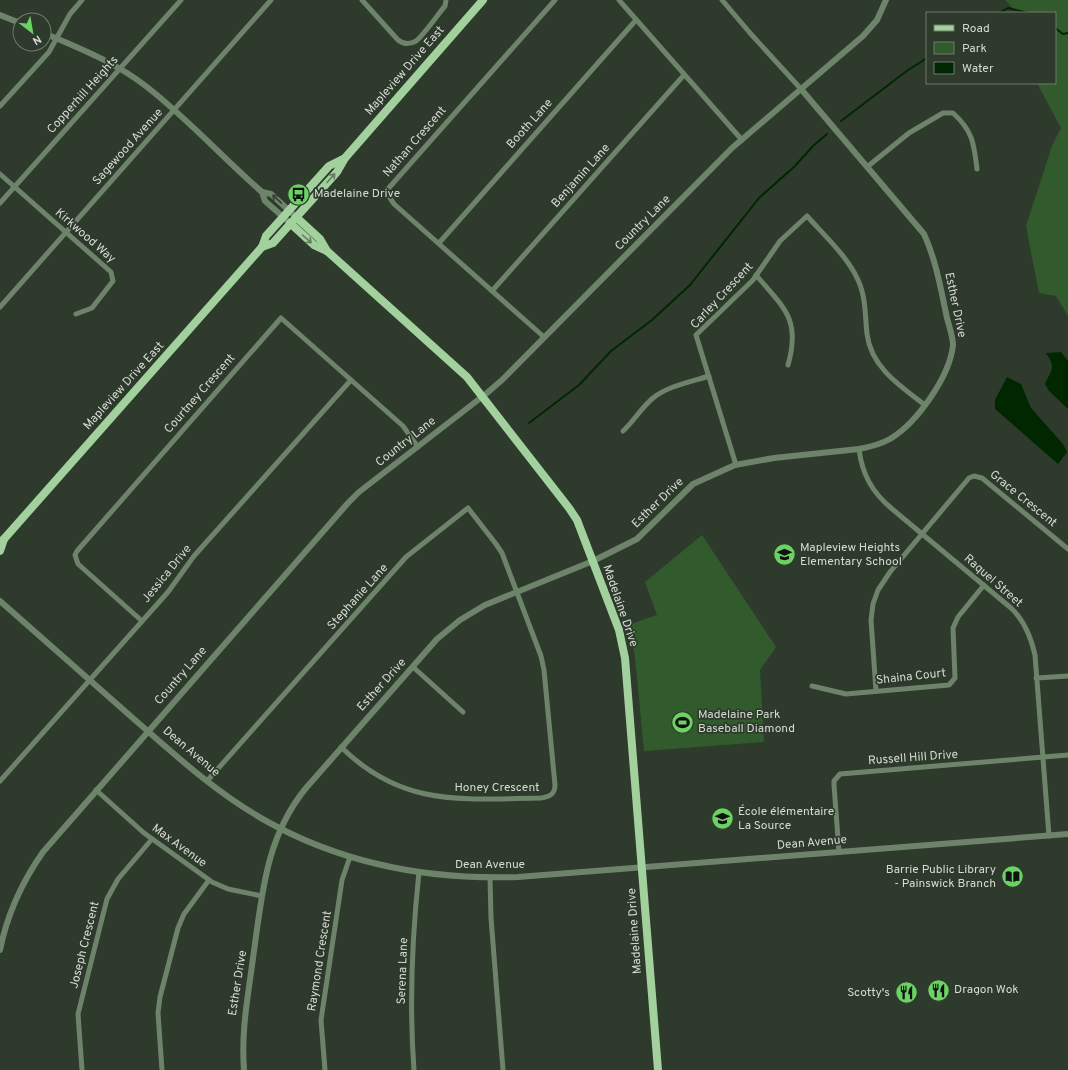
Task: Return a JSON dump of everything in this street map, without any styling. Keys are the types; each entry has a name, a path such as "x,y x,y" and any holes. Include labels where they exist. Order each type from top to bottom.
{"main road":[{"name":"Mapleview Drive East","path":"262,248 273,243 337,172 344,158 483,0"},
{"name":"Mapleview Drive East","path":"0,551 2,541 262,248 266,236 329,166 344,158"},
{"name":"Madelaine Drive","path":"296,217 320,239 327,251"},
{"name":"Madelaine Drive","path":"290,223 314,245 327,251 467,377 572,511 577,520 618,630 624,654 658,1070"}],"street":[{"path":"0,106 49,52 70,14 82,0"},
{"name":"Copperhill Heights","path":"0,203 181,0"},
{"name":"Sagewood Avenue","path":"0,307 271,0"},
{"path":"362,0 398,40 407,44 416,41 445,6 446,0"},
{"name":"Nathan Crescent","path":"544,337 394,204 388,195 387,190 555,0"},
{"path":"619,0 742,140"},
{"name":"Esther Drive","path":"244,1070 242,1045 244,1020 262,896 269,860 280,828 302,792 437,639 460,620 485,605 592,561 637,539 693,484 736,465 774,458 859,449 879,444 897,434 911,421 925,405 941,381 953,344 932,251 924,234 801,89 722,0"},
{"name":"Country Lane","path":"0,950 11,910 32,867 48,845 348,503 359,492 502,380 742,140 863,36 876,20 886,0"},
{"path":"0,15 12,20"},
{"name":"Booth Lane","path":"438,243 636,20"},
{"name":"Madelaine Drive","path":"52,36 102,59 146,86 262,192 265,201 290,223"},
{"name":"Benjamin Lane","path":"492,291 684,75"},
{"path":"867,167 909,133 944,113 953,113 962,121 974,143 977,169"},
{"name":"Kirkwood Way","path":"0,174 111,272 114,281 92,308 76,314"},
{"name":"Madelaine Drive","path":"262,192 271,194 296,217"},
{"name":"Carley Crescent","path":"736,465 696,335 756,275 780,241 807,216 849,263 858,278 864,298 869,342 876,360 888,374 925,405"},
{"path":"756,275 783,306 790,318 793,339 788,365"},
{"name":"Courtney Crescent","path":"142,621 78,564 75,555 79,547 281,318 403,426 418,447"},
{"path":"623,431 657,395 668,389 709,376"},
{"name":"Jessica Drive","path":"0,781 168,592 194,556 351,380"},
{"name":"Raquel Street","path":"859,449 863,471 874,491 884,502 1011,608 1026,628 1034,650 1049,836"},
{"name":"Grace Crescent","path":"876,691 870,629 871,612 878,590 885,578 964,482 969,478 978,476 982,478 1068,549"},
{"name":"Stephanie Lane","path":"207,782 406,557 468,508 500,550 516,591"},
{"name":"Shaina Court","path":"812,686 846,694 949,685 955,678 953,628 958,617 984,585"},
{"name":"Honey Crescent","path":"341,747 360,764 380,777 402,787 426,795 444,798 467,799 542,798 548,797 552,794 554,792 555,785 543,664 516,591"},
{"name":"Dean Avenue","path":"0,601 207,782 242,807 280,828 320,846 376,864 447,876 490,878 642,868 1068,834"},
{"path":"412,667 463,712"},
{"path":"1036,678 1068,676"},
{"name":"Russell Hill Drive","path":"839,852 834,781 840,774 1068,755"},
{"name":"Max Avenue","path":"96,790 152,839 209,880 226,889 262,896"},
{"name":"Joseph Crescent","path":"82,1070 78,1014 107,899 118,879 152,839"},
{"name":"Raymond Crescent","path":"325,1070 321,1020 342,880 350,856"},
{"name":"Serena Lane","path":"414,1070 411,1039 412,964 418,872"},
{"path":"490,878 491,918 503,1070"},
{"path":"162,1070 158,1013 160,997 178,928 184,914 209,880"}],"green space":[{"path":"1005,0 1068,0 1068,316 1056,296 1039,293 1026,226 1052,146 1061,128 1038,84 1056,84 1056,12 1017,12"},
{"path":"702,535 776,647 760,670 764,742 644,751 635,657 628,625 657,615 645,582"}],"water":[{"path":"1061,352 1068,361 1068,409 1049,391 1045,384 1052,368 1051,362 1046,353"},
{"path":"1007,377 1021,384 1031,408 1063,444 1067,452 1058,464 995,409 995,400"}],"waterway":[{"path":"1001,12 1008,8 1024,12"},
{"path":"1056,29 1063,34 1068,33"},
{"path":"841,121 908,70 926,59"},
{"path":"529,423 579,385 611,351 652,320 690,285 759,198 795,166 813,146 827,134"}],"place":[{"name":"Madelaine Drive","path":"298,194"},
{"name":"Mapleview Heights Elementary School","path":"785,555"},
{"name":"Madelaine Park Baseball Diamond","path":"683,722"},
{"name":"École élémentaire La Source","path":"723,819"},
{"name":"Barrie Public Library - Painswick Branch","path":"1012,877"},
{"name":"Dragon Wok","path":"939,990"},
{"name":"Scotty's","path":"906,993"}]}
